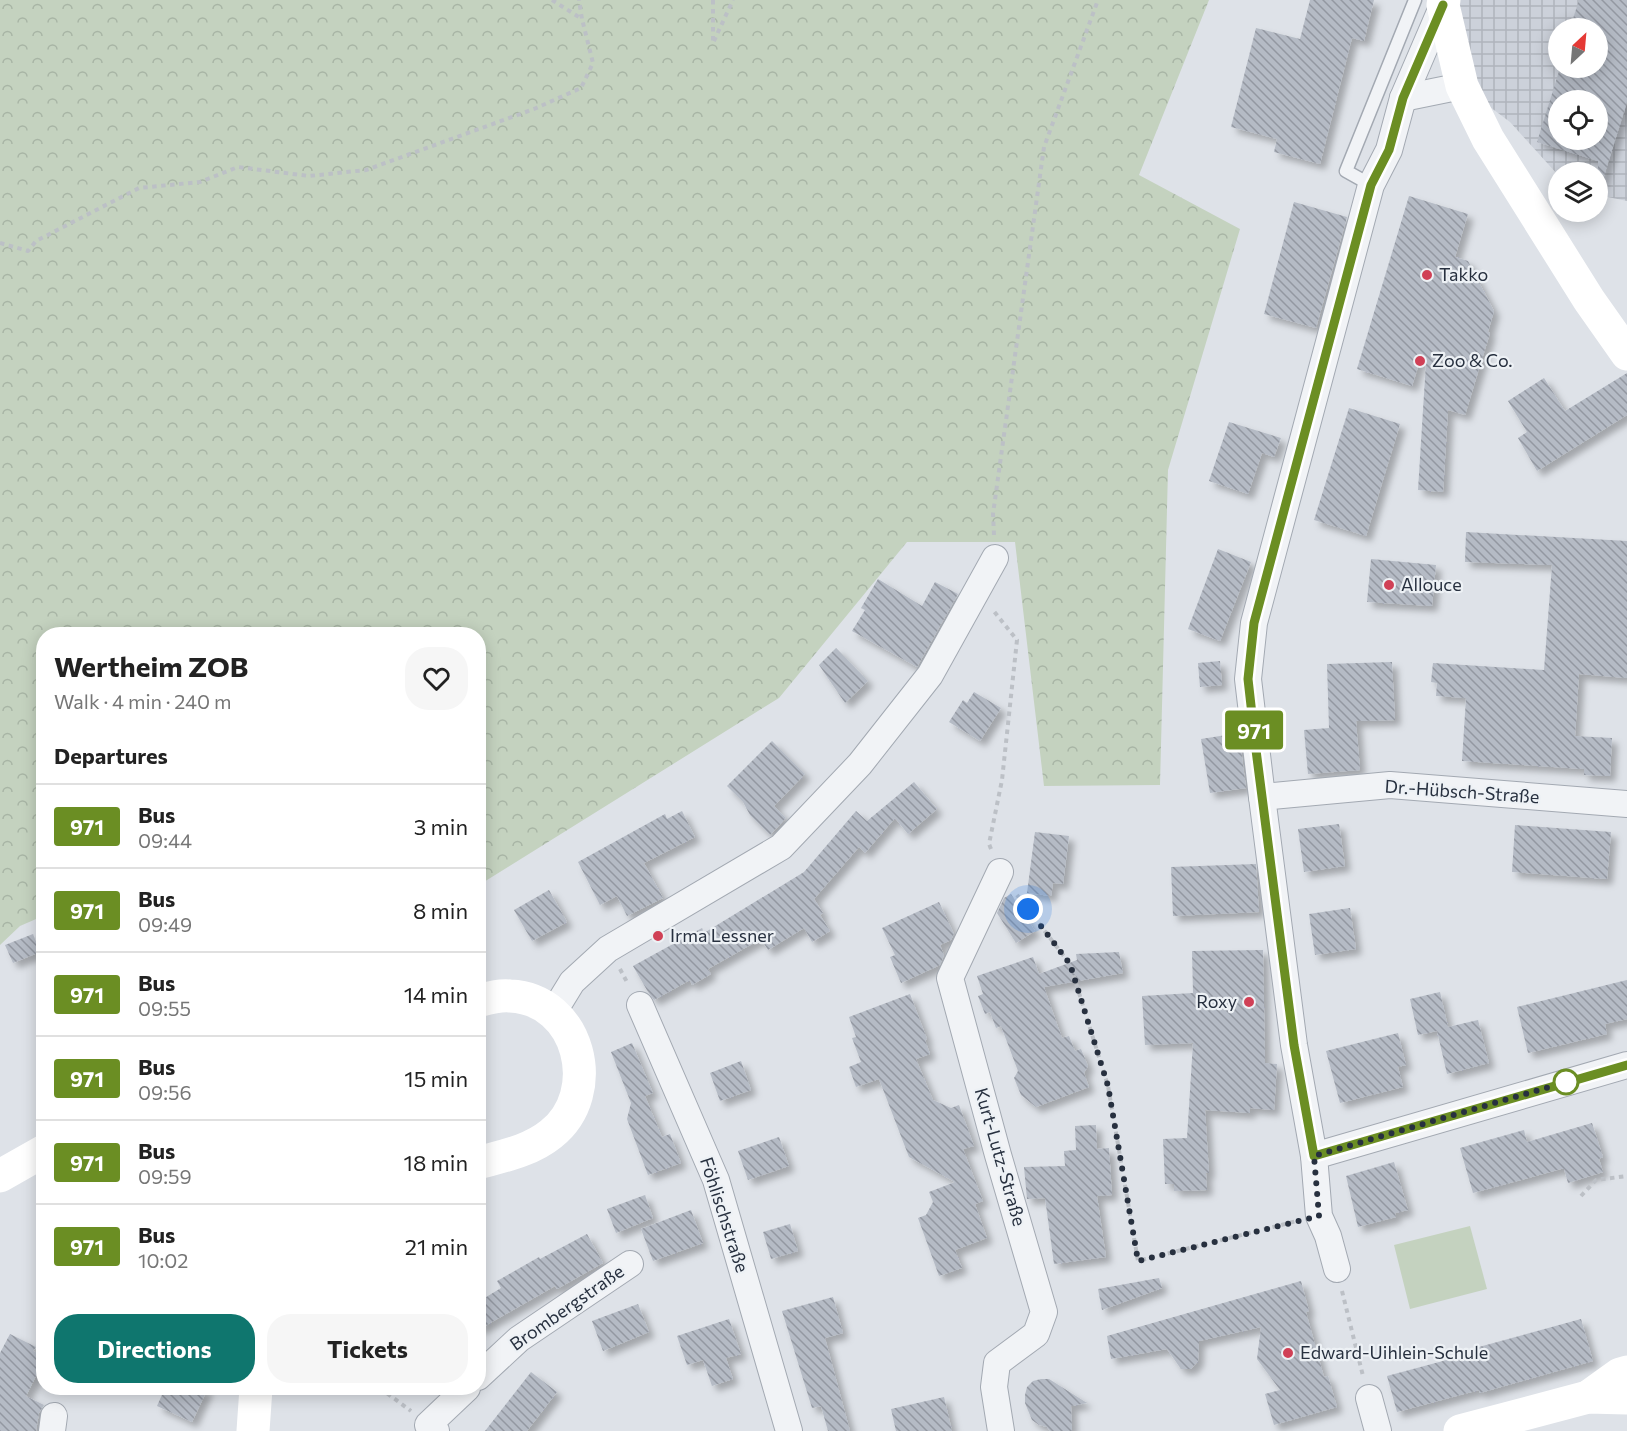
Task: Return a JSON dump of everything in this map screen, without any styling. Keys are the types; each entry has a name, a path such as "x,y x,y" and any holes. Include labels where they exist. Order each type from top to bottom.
{"main road":[{"path":"1434,2 1462,86 1488,139 1589,300 1627,354"},
{"path":"486,999 512,996 527,999 553,1013 565,1025 577,1051 580,1078 574,1103 552,1134 528,1148 486,1161"},
{"path":"0,1176 36,1156"},
{"path":"1588,1397 1620,1374 1627,1372"},
{"path":"253,1431 256,1395"},
{"path":"1460,1431 1588,1397 1627,1398"}],"street":[{"path":"1337,1269 1328,1236 1319,1216 1314,1156 1294,1045 1248,679 1254,623 1371,185 1389,150 1434,2"},
{"path":"1403,98 1462,86"},
{"path":"553,1013 573,982 608,949 781,847 860,764 930,675 995,558"},
{"name":"Dr.-Hübsch-Straße","path":"1262,797 1390,785 1627,804"},
{"name":"Kurt-Lutz-Straße","path":"1000,872 950,978 1044,1312 1036,1334 998,1363 994,1387 1001,1431"},
{"name":"Föhlischstraße","path":"640,1005 716,1180 789,1431"},
{"path":"1314,1156 1627,1065"},
{"name":"Brombergstraße","path":"486,1370 519,1339 630,1264"},
{"path":"432,1428 461,1395"},
{"path":"1369,1398 1378,1431"}],"lane":[{"path":"1371,185 1346,171 1434,2"}],"path":[{"path":"552,0 582,19"},
{"path":"0,243 28,251 36,241 139,188 200,182 238,167 309,176 366,170 534,109 581,88 593,63 579,0"},
{"path":"713,0 713,43 733,0"},
{"path":"995,558 993,514 1044,147 1098,0"},
{"path":"995,600 991,608 1017,640 1002,780 989,844 1000,872 1070,964 1108,1086 1138,1261 1319,1216"},
{"path":"608,949 640,1005"},
{"path":"1581,1196 1596,1180 1627,1176"},
{"path":"1337,1269 1369,1398"},
{"path":"389,1395 432,1428"}],"shaded area":[{"path":"1444,0 1627,0 1627,201 1608,197 1608,162 1548,162 1548,164 1510,122 1462,86"}],"green space":[{"path":"0,0 1209,0 1139,175 1240,229 1168,470 1160,785 1044,786 1015,542 907,542 779,698 486,881 486,627 36,627 36,919 20,926 0,945"},
{"path":"1470,1226 1487,1289 1410,1309 1394,1245"}],"building":[{"path":"1310,0 1374,0 1364,41 1352,38 1320,164 1274,152 1277,139 1231,127 1256,28 1300,39"},
{"path":"1579,0 1627,0 1627,102 1608,163 1598,162 1563,150 1608,150 1608,90 1553,90 1557,78 1608,78 1608,18 1573,18"},
{"path":"1548,107 1548,145 1537,142"},
{"path":"1409,196 1468,214 1455,257 1468,261 1494,311 1488,332 1490,333 1465,415 1448,410 1443,492 1418,490 1426,362 1420,361 1412,386 1357,369"},
{"path":"1294,202 1347,217 1316,328 1264,314"},
{"path":"1627,373 1627,415 1537,471 1518,438 1527,432 1508,401 1544,378 1565,411"},
{"path":"1349,408 1400,424 1366,536 1314,520"},
{"path":"1229,422 1281,438 1274,457 1262,453 1248,494 1209,481"},
{"path":"1466,532 1627,541 1627,678 1579,674 1575,736 1612,738 1610,776 1584,775 1584,769 1462,761 1466,698 1436,696 1437,683 1431,682 1433,663 1544,670 1552,565 1465,562"},
{"path":"1218,549 1251,562 1220,641 1188,629"},
{"path":"1371,559 1436,565 1432,606 1367,602"},
{"path":"878,579 922,606 935,582 958,594 917,667 852,631 865,610 861,608"},
{"path":"836,648 868,681 845,703 819,665"},
{"path":"1220,661 1222,685 1200,687 1198,663"},
{"path":"1392,662 1395,720 1356,721 1360,770 1308,774 1304,730 1329,728 1327,664"},
{"path":"974,692 1001,708 980,741 949,722 963,700 967,703"},
{"path":"1239,733 1246,788 1210,793 1201,739"},
{"path":"772,741 805,774 774,806 786,818 770,835 750,815 743,802 727,786"},
{"path":"914,782 937,809 908,834 895,818 865,853 859,847 814,899 830,931 812,942 804,928 768,950 761,939 708,969 711,974 692,985 690,980 654,1000 633,966 702,928 704,933 804,872 856,811 867,821"},
{"path":"682,811 695,837 644,863 663,898 627,916 617,896 600,905 578,862 665,814 667,819"},
{"path":"1339,824 1345,866 1304,872 1298,829"},
{"path":"1515,825 1611,832 1607,879 1512,872"},
{"path":"1035,832 1069,836 1063,884 1053,883 1051,896 1027,893"},
{"path":"1256,864 1259,912 1173,916 1171,867"},
{"path":"549,890 567,922 532,941 514,910"},
{"path":"1011,894 1035,931 1016,943 997,913 1004,898"},
{"path":"939,902 954,934 951,940 940,945 944,955 940,965 901,983 890,957 895,955 882,928"},
{"path":"1350,908 1356,949 1315,955 1309,914"},
{"path":"33,934 36,942 36,954 13,963 5,945"},
{"path":"1263,950 1265,1063 1277,1064 1274,1110 1250,1108 1250,1113 1205,1110 1209,1173 1206,1173 1207,1190 1174,1191 1174,1184 1165,1184 1163,1139 1187,1138 1193,1043 1145,1045 1142,996 1193,993 1192,951"},
{"path":"1119,952 1123,973 1044,987 1062,1038 1069,1036 1075,1051 1081,1049 1088,1066 1084,1073 1089,1087 1036,1107 1021,1095 1014,1078 1018,1071 1001,1026 996,1028 990,1012 985,1014 978,996 983,994 977,976 1033,957 1039,974 1077,960 1076,954"},
{"path":"1627,980 1627,1019 1605,1024 1607,1034 1528,1053 1517,1007"},
{"path":"1440,992 1448,1027 1478,1020 1489,1063 1447,1074 1437,1031 1418,1035 1410,999"},
{"path":"910,994 927,1039 925,1040 930,1054 916,1059 933,1100 951,1108 959,1105 974,1146 963,1149 983,1201 975,1204 987,1238 955,1250 962,1268 939,1276 918,1218 926,1215 933,1202 929,1192 955,1182 909,1157 879,1079 856,1087 849,1067 861,1062 852,1038 856,1037 849,1017"},
{"path":"1398,1033 1406,1065 1398,1067 1403,1087 1340,1103 1326,1051"},
{"path":"632,1043 653,1093 645,1096 662,1137 670,1134 681,1163 648,1175 627,1119 631,1103 611,1052"},
{"path":"741,1061 751,1090 720,1101 710,1073"},
{"path":"1592,1123 1603,1157 1599,1159 1603,1172 1568,1183 1564,1169 1561,1169 1473,1193 1460,1148 1524,1130 1527,1142"},
{"path":"1096,1125 1097,1149 1109,1148 1112,1195 1097,1196 1106,1257 1054,1264 1045,1198 1027,1199 1024,1167 1065,1166 1064,1151 1076,1150 1075,1126"},
{"path":"779,1137 789,1166 748,1180 738,1151"},
{"path":"1394,1162 1408,1210 1395,1213 1396,1217 1358,1227 1346,1176"},
{"path":"645,1195 653,1218 616,1233 607,1209"},
{"path":"691,1210 703,1243 653,1261 641,1229"},
{"path":"790,1224 798,1251 771,1259 763,1232"},
{"path":"587,1234 603,1263 557,1289 555,1286 486,1325 486,1297 501,1288 497,1281 539,1257 540,1259"},
{"path":"1159,1278 1162,1288 1102,1310 1098,1289"},
{"name":"Edward-Uihlein-Schule","path":"1301,1281 1309,1311 1306,1312 1324,1377 1328,1376 1337,1407 1274,1425 1265,1394 1280,1390 1257,1359 1261,1327 1199,1341 1198,1361 1191,1369 1181,1369 1167,1349 1111,1359 1107,1336"},
{"path":"833,1297 843,1333 825,1338 850,1431 828,1431 821,1406 812,1408 782,1311"},
{"path":"638,1304 649,1332 603,1351 592,1321"},
{"path":"729,1319 741,1354 726,1358 733,1379 712,1386 703,1360 687,1365 677,1336"},
{"path":"1581,1319 1593,1361 1480,1393 1479,1390 1397,1412 1387,1376 1469,1354 1468,1350"},
{"path":"10,1334 36,1347 33,1351 36,1352 36,1376 26,1396 44,1405 39,1413 36,1431 0,1431 0,1353"},
{"path":"531,1372 557,1392 527,1431 485,1431"},
{"path":"1049,1379 1087,1403 1071,1406 1072,1431 1050,1431 1047,1427 1032,1420 1025,1403 1025,1395 1027,1387 1033,1381"},
{"path":"162,1395 205,1395 192,1422 157,1406"},
{"path":"944,1397 952,1431 896,1431 891,1409"}],"bus line":[{"name":"971","path":"1443,5 1403,98 1389,150 1371,185 1254,623 1248,679 1294,1045 1314,1156 1627,1065"}],"place":[{"name":"Takko","path":"1427,275"},
{"name":"Zoo & Co.","path":"1420,361"},
{"name":"Allouce","path":"1389,585"},
{"name":"Irma Lessner","path":"658,936"},
{"name":"Roxy","path":"1249,1002"},
{"name":"Edward-Uihlein-Schule","path":"1288,1353"}],"route":[{"path":"1028,909 1070,964 1108,1086 1138,1261 1319,1216 1314,1156 1573,1080 1566,1082"}]}
